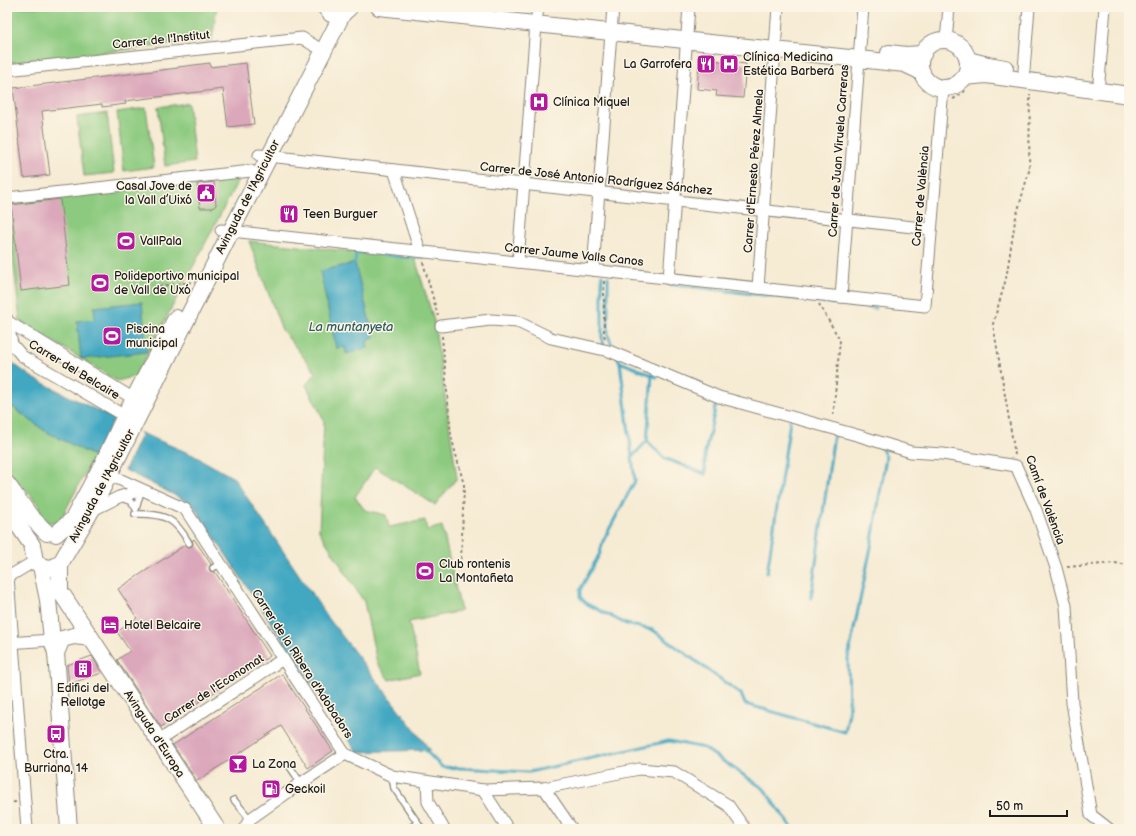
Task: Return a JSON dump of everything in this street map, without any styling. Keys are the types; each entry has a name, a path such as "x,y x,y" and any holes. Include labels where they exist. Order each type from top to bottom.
{"street":[{"path":"379,7 537,15 612,21 687,36 776,46 859,54 923,54"},
{"path":"468,7 537,15"},
{"path":"669,279 689,7"},
{"name":"Carrer d'Ernesto Pérez Almela","path":"758,288 778,7"},
{"name":"Carrer de Juan Viruela Carreras","path":"841,297 862,7"},
{"path":"946,40 949,7"},
{"path":"1024,70 1029,7"},
{"path":"1099,81 1105,7"},
{"name":"Avinguda de l'Agricultor","path":"63,558 91,511 127,422 134,399 194,282 226,230 251,171 264,156 315,46 343,9"},
{"name":"Avinguda de l'Agricultor","path":"127,422 264,156 343,9"},
{"path":"518,262 537,15"},
{"path":"598,271 599,192 612,21"},
{"name":"Carrer de l'Institut","path":"7,70 302,38 315,46"},
{"path":"946,40 960,46 964,50 968,60 967,72 964,77 953,86 943,88 930,83 924,76 921,66 923,54 929,46 946,40"},
{"path":"859,54 905,64 922,72"},
{"path":"968,60 988,65 1129,85"},
{"path":"964,77 986,75 1129,95"},
{"name":"Carrer de València","path":"925,306 943,88"},
{"name":"Carrer de José Antonio Rodríguez Sánchez","path":"264,156 931,229"},
{"path":"394,170 420,251"},
{"path":"7,198 251,171"},
{"name":"Carrer Jaume Valls Canos","path":"226,230 925,306"},
{"name":"Carrer del Belcaire","path":"7,320 12,344 22,356 127,422"},
{"name":"Carrer del Belcaire","path":"7,320 134,399"},
{"path":"441,326 491,320 518,322 551,338 609,350 720,397 832,428 911,452 943,454 1016,466"},
{"name":"Camí de València","path":"1016,466 1036,510 1056,568 1066,606 1072,703 1091,815 1109,829"},
{"name":"Avinguda de l'Agricultor","path":"52,533 73,519 109,468"},
{"name":"Carrer de la Ribera d'Adobadors","path":"109,468 142,490 185,509 217,566 271,645 283,660 345,754 392,776 483,790 544,788 639,770 674,772 728,805 746,829"},
{"path":"7,484 30,516 64,541 63,558 51,568 38,564 8,577 10,643 27,829"},
{"path":"91,511 119,497 142,490"},
{"path":"7,509 32,545 48,600 57,644 70,829"},
{"path":"32,545 38,537 52,533"},
{"name":"Avinguda d'Europa","path":"63,558 60,591 217,829"},
{"name":"Avinguda d'Europa","path":"48,600 67,620 91,638"},
{"path":"57,644 67,620 67,603"},
{"path":"10,643 57,644 74,636 91,638"},
{"name":"Carrer de l'Economat","path":"158,741 283,660"},
{"path":"244,829 250,819 345,754"},
{"path":"427,782 428,802 444,829"},
{"path":"544,788 572,829"},
{"path":"483,790 508,829"}],"lane":[{"path":"119,497 131,501 136,509 142,490"},
{"path":"135,514 151,513 171,519 182,530 189,543"},
{"path":"288,764 301,783"},
{"path":"392,776 394,788 422,829"},
{"path":"234,800 250,819"},
{"path":"408,829 418,823"}],"path":[{"name":"Camí de València","path":"1016,466 993,324 1006,279 1015,221 1029,171 1030,91"},
{"path":"420,251 441,326 452,436 464,485 462,561"},
{"path":"598,271 604,335 609,350"},
{"path":"153,287 194,282"},
{"path":"818,301 840,340 832,428"},
{"path":"1056,568 1115,563 1129,565"}],"green space":[{"path":"7,7 217,7 212,40 7,63"},
{"path":"188,103 195,162 165,166 158,107"},
{"path":"146,108 154,167 124,171 117,112"},
{"path":"107,113 114,173 84,176 77,117"},
{"name":"Polideportivo municipal de Vall de Uxó","path":"242,173 136,376 117,381 20,321 7,201"},
{"path":"249,241 415,258 434,321 457,478 435,505 375,467 355,497 365,510 386,515 389,527 425,520 427,530 442,526 461,611 409,622 420,673 389,680 377,663 364,602 319,531 324,420 306,385 316,373 282,330"},
{"path":"7,403 45,431 94,456 61,519 55,523 47,522 39,514 40,506 7,469"}],"water":[{"name":"La muntanyeta","path":"355,263 374,338 367,341 368,348 346,354 345,347 336,348 320,271"},
{"name":"Piscina municipal","path":"142,302 147,352 81,359 77,321 95,319 94,307"},
{"path":"7,359 33,378 114,419 94,456 45,431 7,403"},
{"path":"139,432 193,455 234,478 326,615 430,750 357,752 192,504 125,470 141,435"}],"building":[{"path":"703,59 746,64 743,98 716,96 717,91 697,89 699,62"},
{"path":"210,63 210,67 246,63 254,124 228,127 223,89 125,101 126,104 102,107 102,104 42,111 50,175 24,178 13,88"},
{"name":"Casal Jove de la Vall d’Uixó","path":"214,182 216,205 213,208 200,208 197,184"},
{"path":"60,199 70,285 21,291 11,205"},
{"path":"194,539 211,564 209,568 210,571 215,572 270,656 161,727 117,660 130,651 117,632 137,618 118,589 185,545 189,547 192,546 192,541"},
{"name":"Edifici del Rellotge","path":"92,656 102,673 69,684 67,665"},
{"path":"282,674 333,751 308,768 281,726 197,781 173,745"}],"waterway":[{"path":"355,263 356,252 415,258 426,257"},
{"path":"602,275 602,337 604,347"},
{"path":"608,277 608,335 614,350"},
{"path":"668,284 875,308"},
{"path":"618,358 620,362 657,377"},
{"path":"620,362 635,481 603,541 600,553 580,590 580,597 587,604 626,624 653,630 741,694 745,704 845,732 849,712 848,658 871,547 886,457 880,447"},
{"path":"632,457 647,441 652,375"},
{"path":"647,441 664,458 705,474 705,453 717,401"},
{"path":"767,573 790,421"},
{"path":"811,598 834,434"},
{"path":"423,748 442,767 529,772 669,741 704,748 764,789 793,829"}],"place":[{"name":"La Garrofera","path":"706,64"},
{"name":"Clínica Medicina Estética Barberá","path":"729,64"},
{"name":"Clínica Miquel","path":"539,102"},
{"name":"Casal Jove de la Vall d’Uixó","path":"206,193"},
{"name":"Teen Burguer","path":"289,214"},
{"name":"VallPala","path":"126,241"},
{"name":"Polideportivo municipal de Vall de Uxó","path":"100,283"},
{"name":"Piscina municipal","path":"112,336"},
{"name":"Club rontenis La Montañeta","path":"425,571"},
{"name":"Hotel Belcaire","path":"110,625"},
{"name":"Edifici del Rellotge","path":"83,669"},
{"name":"Ctra. Burriana, 14","path":"56,734"},
{"name":"La Zona","path":"238,764"},
{"name":"Geckoil","path":"271,789"}]}
